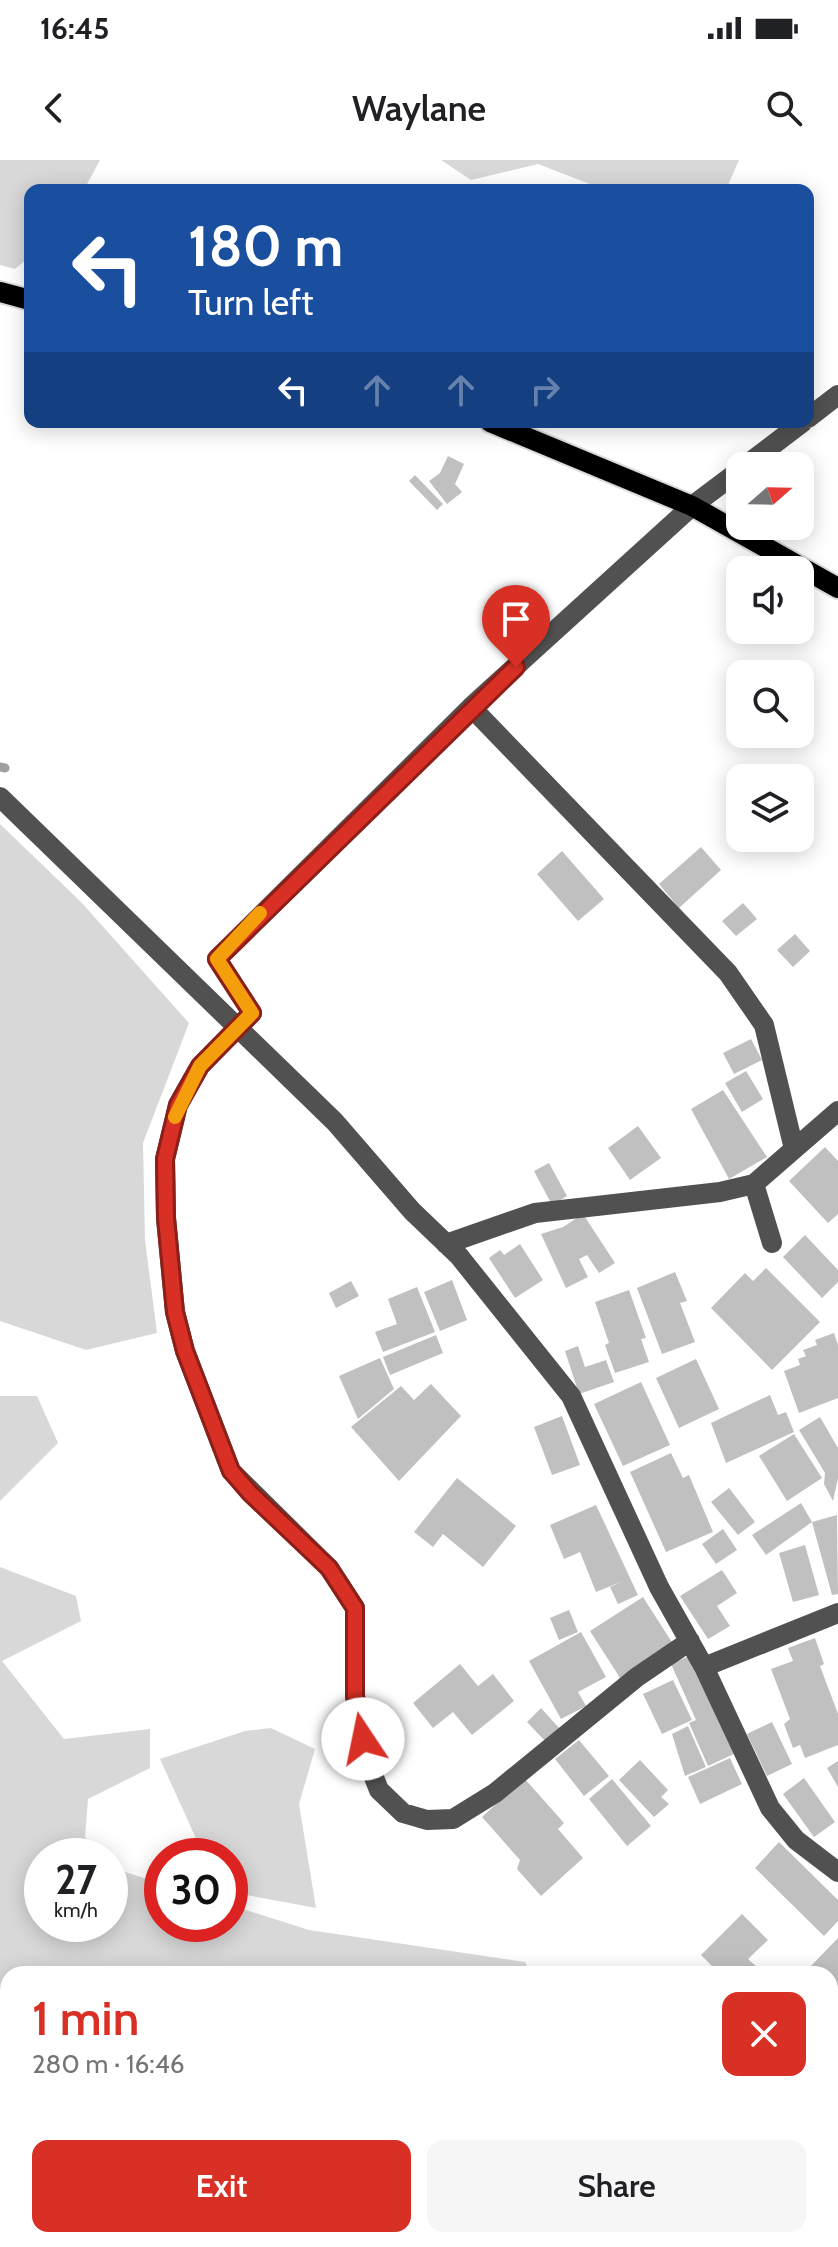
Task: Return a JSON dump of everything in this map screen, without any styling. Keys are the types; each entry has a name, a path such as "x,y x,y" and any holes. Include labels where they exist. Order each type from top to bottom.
{"main road":[{"path":"0,292 24,298"},
{"path":"504,428 692,506 838,588"}],"street":[{"path":"814,413 838,395"},
{"path":"763,452 795,428"},
{"path":"690,1641 637,1677 495,1793 453,1819 427,1820 403,1813 379,1790 367,1760 355,1696 355,1608 329,1568 231,1471 185,1351 175,1312 166,1218 165,1159 178,1105 200,1066 252,1013 217,959 471,707 692,506 726,480"},
{"path":"471,707 728,973 764,1025 794,1149"},
{"path":"0,797 335,1122 412,1211 446,1244 571,1396 659,1587 704,1667 770,1808 796,1840 838,1872"},
{"path":"446,1244 535,1213 720,1192 754,1184 838,1111"},
{"path":"754,1184 772,1243"},
{"path":"704,1667 838,1613"}],"shaded area":[{"path":"0,160 100,160 87,184 24,184 24,262 15,269 0,265"},
{"path":"441,160 739,160 728,184 590,184 538,164 471,180"},
{"path":"0,824 81,902 189,1023 143,1143 145,1240 157,1333 86,1350 0,1321"},
{"path":"0,1396 37,1396 58,1443 0,1501"},
{"path":"0,1567 76,1596 81,1621 2,1661 64,1739 150,1729 150,1768 88,1799 86,1838 24,1838 24,1942 128,1942 128,1873 144,1878 144,1942 248,1942 248,1911 309,1930 525,1962 527,1966 0,1966"},
{"path":"271,1728 315,1749 299,1804 316,1908 248,1895 248,1838 196,1838 160,1759 245,1731"}],"building":[{"path":"448,456 464,464 455,484 462,492 447,504 429,481 440,473"},
{"path":"415,475 443,504 437,510 409,481"},
{"path":"701,847 721,870 679,908 659,884"},
{"path":"562,851 604,899 578,921 537,874"},
{"path":"743,903 757,919 736,936 722,921"},
{"path":"795,934 810,951 793,967 777,950"},
{"path":"751,1039 762,1060 734,1074 723,1053"},
{"path":"746,1071 763,1099 742,1112 725,1083"},
{"path":"723,1090 767,1157 729,1179 691,1109"},
{"path":"638,1126 661,1158 630,1180 608,1148"},
{"path":"825,1147 838,1161 838,1214 828,1223 789,1181"},
{"path":"549,1163 567,1196 552,1205 534,1171"},
{"path":"583,1214 615,1263 599,1273 587,1255 579,1259 588,1277 566,1288 541,1234 563,1227"},
{"path":"805,1235 838,1270 838,1282 822,1298 783,1257"},
{"path":"520,1244 543,1280 515,1298 489,1258 500,1250 504,1255"},
{"path":"766,1268 820,1322 772,1370 711,1308 745,1273 753,1281"},
{"path":"675,1272 687,1301 680,1303 695,1342 662,1354 637,1288"},
{"path":"452,1280 467,1320 440,1331 424,1292"},
{"path":"351,1281 359,1296 336,1308 329,1293"},
{"path":"417,1287 435,1332 383,1352 375,1332 397,1324 388,1299"},
{"path":"629,1290 646,1338 641,1339 649,1362 615,1373 595,1302"},
{"path":"834,1333 838,1345 838,1398 799,1413 784,1371 800,1365 798,1359 806,1356 803,1350 817,1345 815,1340"},
{"path":"436,1335 443,1353 390,1375 383,1357"},
{"path":"578,1346 585,1367 606,1360 614,1382 579,1394 565,1351"},
{"path":"380,1358 394,1389 358,1419 339,1376"},
{"path":"696,1359 719,1409 679,1428 656,1378"},
{"path":"641,1382 670,1445 623,1466 594,1404"},
{"path":"431,1384 461,1416 399,1481 351,1427 401,1386 414,1400"},
{"path":"770,1395 778,1415 786,1412 794,1432 726,1463 711,1423"},
{"path":"562,1416 580,1465 552,1475 534,1427"},
{"path":"820,1417 838,1448 838,1478 833,1501 824,1484 825,1473 799,1430"},
{"path":"794,1434 822,1478 787,1501 759,1456"},
{"path":"671,1453 683,1478 689,1475 713,1532 666,1552 630,1472"},
{"path":"457,1478 516,1526 483,1567 443,1534 433,1547 414,1532"},
{"path":"729,1488 755,1522 738,1535 711,1502"},
{"path":"801,1503 812,1522 766,1555 752,1535"},
{"path":"596,1505 638,1595 618,1604 610,1587 623,1581 596,1592 580,1552 564,1559 550,1525"},
{"path":"837,1515 838,1594 832,1595 812,1522"},
{"path":"723,1529 737,1550 716,1564 702,1544"},
{"path":"805,1545 819,1595 793,1602 779,1553"},
{"path":"722,1570 737,1593 717,1606 730,1626 708,1639 680,1596"},
{"path":"643,1597 675,1647 622,1681 590,1631"},
{"path":"569,1610 578,1632 559,1640 550,1618"},
{"path":"581,1632 606,1677 578,1692 586,1706 561,1719 529,1661"},
{"path":"815,1638 824,1664 820,1666 838,1714 838,1745 805,1758 800,1745 793,1748 784,1724 790,1719 771,1669 793,1661 788,1648"},
{"path":"689,1656 734,1754 708,1766 689,1723 696,1720 671,1664"},
{"path":"460,1664 478,1686 493,1674 514,1701 472,1735 453,1712 433,1728 413,1703"},
{"path":"673,1680 692,1720 662,1734 643,1694"},
{"path":"541,1708 560,1729 546,1742 527,1722"},
{"path":"772,1722 792,1764 767,1776 747,1734"},
{"path":"688,1726 706,1767 685,1776 672,1734"},
{"path":"579,1740 609,1776 584,1796 555,1759"},
{"path":"730,1758 742,1784 700,1804 688,1777"},
{"path":"640,1760 668,1790 661,1797 669,1804 654,1817 619,1780"},
{"path":"838,1761 838,1787 827,1768"},
{"path":"524,1778 564,1823 558,1829 583,1858 541,1896 517,1869 520,1860 482,1817"},
{"path":"804,1778 835,1822 814,1837 783,1794"},
{"path":"612,1779 651,1826 627,1846 589,1799"},
{"path":"779,1842 838,1900 838,1921 824,1936 755,1868"},
{"path":"742,1914 768,1940 748,1959 756,1966 712,1966 701,1955"},
{"path":"838,1938 838,1966 811,1966"}],"waterway":[{"path":"0,767 5,768"}],"slow traffic":[{"path":"175,1117 178,1105 200,1066 252,1013 217,959 260,913"}],"route":[{"path":"363,1739 355,1696 355,1608 329,1568 231,1471 185,1351 175,1312 166,1218 165,1159 178,1105 200,1066 252,1013 217,959 263,910 516,667"}]}
